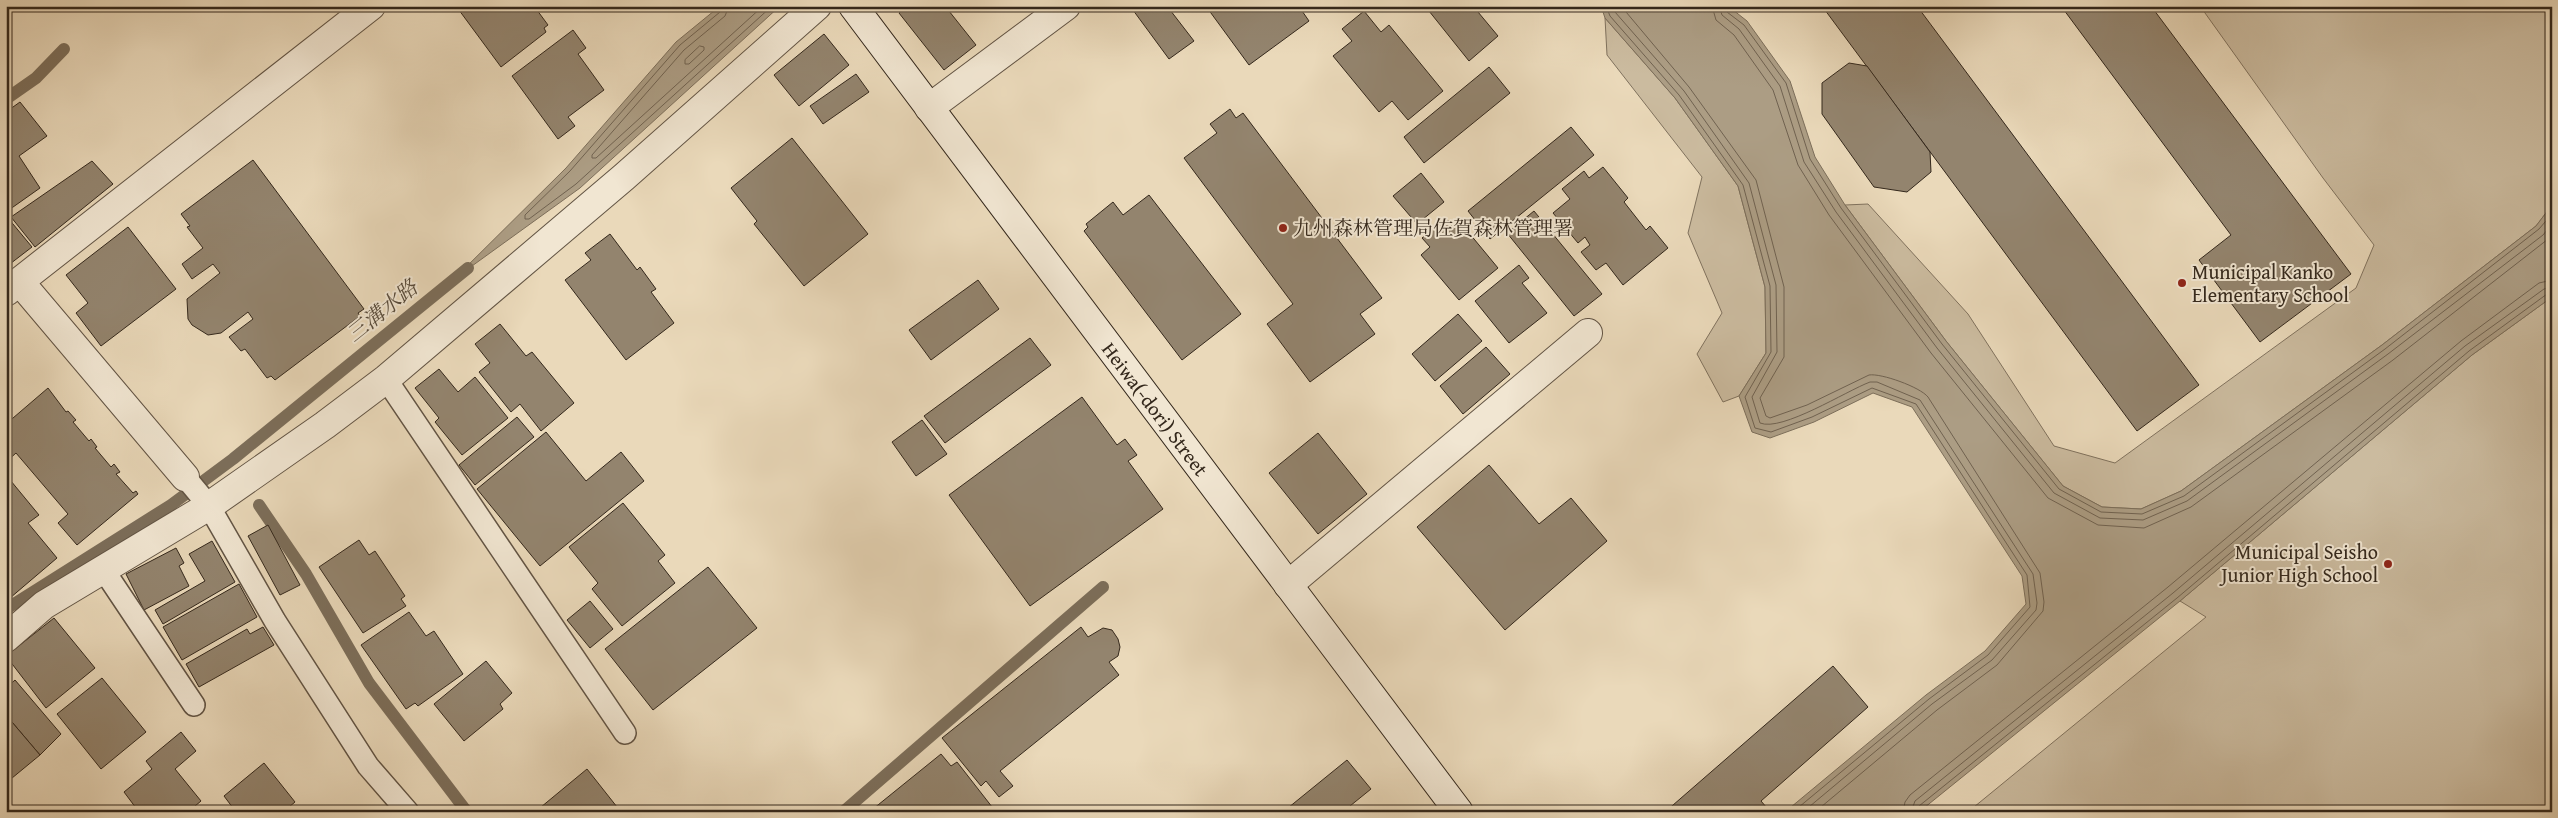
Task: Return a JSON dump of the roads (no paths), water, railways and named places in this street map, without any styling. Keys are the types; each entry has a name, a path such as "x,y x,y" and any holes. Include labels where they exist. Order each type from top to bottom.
{"street":[{"path":"185,477 13,287 371,6"},
{"path":"6,638 44,604 209,506 326,425 386,379 624,178 817,6"},
{"name":"Heiwa(-dori) Street","path":"852,6 1458,812"},
{"path":"929,108 1066,6"},
{"path":"1288,585 1588,333"}],"lane":[{"path":"386,379 624,733"},
{"path":"185,477 209,506 316,687 368,766 408,812"},
{"path":"103,569 194,705"}],"water":[{"path":"720,6 780,6 580,188 454,279 566,168 676,42"},
{"path":"1601,6 1728,6 1747,21 1790,81 1815,157 1845,205 1946,341 2063,486 2102,507 2141,509 2181,491 2382,345 2536,226 2552,205 2552,297 2472,355 2180,601 1919,812 1785,812 1926,695 1985,651 2026,604 2022,576 1912,407 1873,393 1814,422 1770,438 1752,432 1739,396 1766,353 1765,287 1738,186 1675,98 1605,18"}],"waterway":[{"path":"6,99 36,78 64,49"},
{"name":"三溝水路","path":"6,609 171,505 233,459 468,268"},
{"path":"259,505 306,574 369,683 467,812"},
{"path":"843,812 1103,587"}],"place":[{"name":"九州森林管理局佐賀森林管理署","path":"1283,228"},
{"name":"Municipal Kanko Elementary School","path":"2182,283"},
{"name":"Municipal Seisho Junior High School","path":"2388,564"}]}
